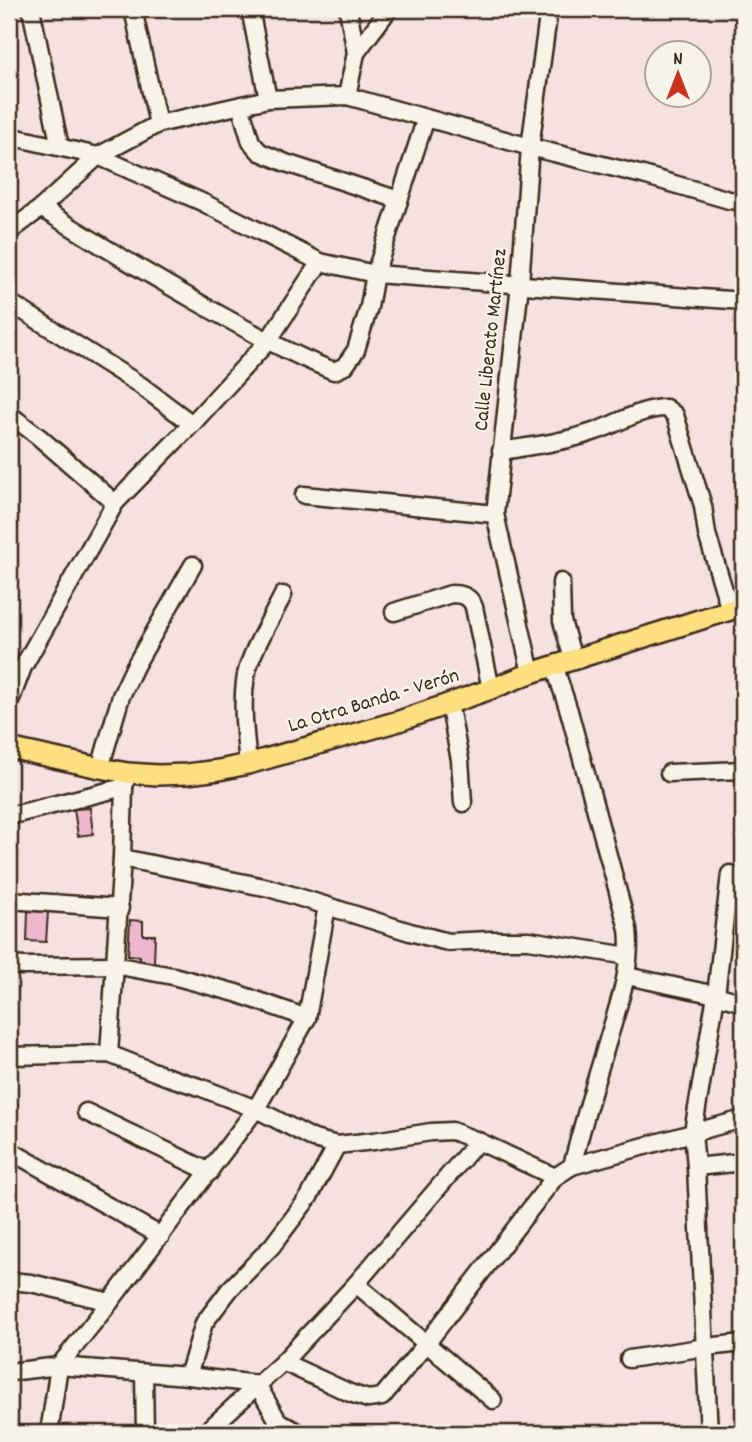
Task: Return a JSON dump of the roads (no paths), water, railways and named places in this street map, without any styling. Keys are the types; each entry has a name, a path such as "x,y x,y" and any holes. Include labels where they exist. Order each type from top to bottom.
{"main road":[{"name":"La Otra Banda - Verón","path":"9,747 100,768 126,780 248,764 399,721 554,665 736,608"}],"street":[{"path":"31,9 60,147"},
{"path":"134,9 158,124"},
{"path":"250,9 268,99"},
{"path":"347,96 356,53 348,9"},
{"path":"356,53 389,9"},
{"name":"Calle Liberato Martínez","path":"531,673 495,514 520,284 530,147 550,9"},
{"path":"9,232 41,208 98,156 158,124 268,99 347,96 729,200 743,201"},
{"path":"241,105 251,142 260,152 399,200"},
{"path":"41,208 124,260 268,341 310,362 334,370 345,366 356,350 369,307 375,274 426,118"},
{"path":"9,136 98,156 320,261 375,274 743,301"},
{"path":"9,704 23,667 115,503 268,341 320,261"},
{"path":"9,302 141,384 192,424"},
{"path":"501,451 594,432 653,408 666,408 675,415 703,506 707,534 736,608"},
{"path":"9,414 115,503"},
{"path":"304,495 495,514"},
{"path":"100,768 121,696 192,565"},
{"path":"561,582 562,621 573,659"},
{"path":"394,612 452,594 460,594 472,600 491,689"},
{"path":"248,764 243,713 246,674 283,595"},
{"path":"554,665 569,710 629,941 626,976 572,1166"},
{"path":"449,704 460,760 463,803"},
{"path":"669,773 743,770"},
{"path":"9,816 126,780 120,908 108,1054"},
{"path":"122,858 270,888 448,942 529,940 628,956"},
{"path":"709,1433 693,1132 716,995 730,874"},
{"path":"9,900 120,908"},
{"path":"50,1433 59,1366 256,1110 307,1018 327,906"},
{"path":"9,965 114,965 173,976 236,993 307,1018"},
{"path":"626,976 743,1003"},
{"path":"9,1056 108,1054 256,1110 314,1139 338,1145 453,1131 555,1177"},
{"path":"86,1112 210,1172"},
{"path":"283,1362 350,1393 368,1399 382,1397 555,1177 572,1166 743,1119"},
{"path":"205,1433 223,1427 257,1384 283,1362 356,1284 478,1141"},
{"path":"188,1376 204,1323 230,1289 272,1246 309,1198 338,1145"},
{"path":"14,1153 161,1236"},
{"path":"696,1167 743,1163"},
{"path":"9,1281 31,1283 110,1302"},
{"path":"356,1284 493,1401"},
{"path":"629,1359 743,1343"},
{"path":"9,1373 59,1366 257,1384"},
{"path":"144,1373 145,1433"},
{"path":"257,1384 278,1421 299,1433"}]}
